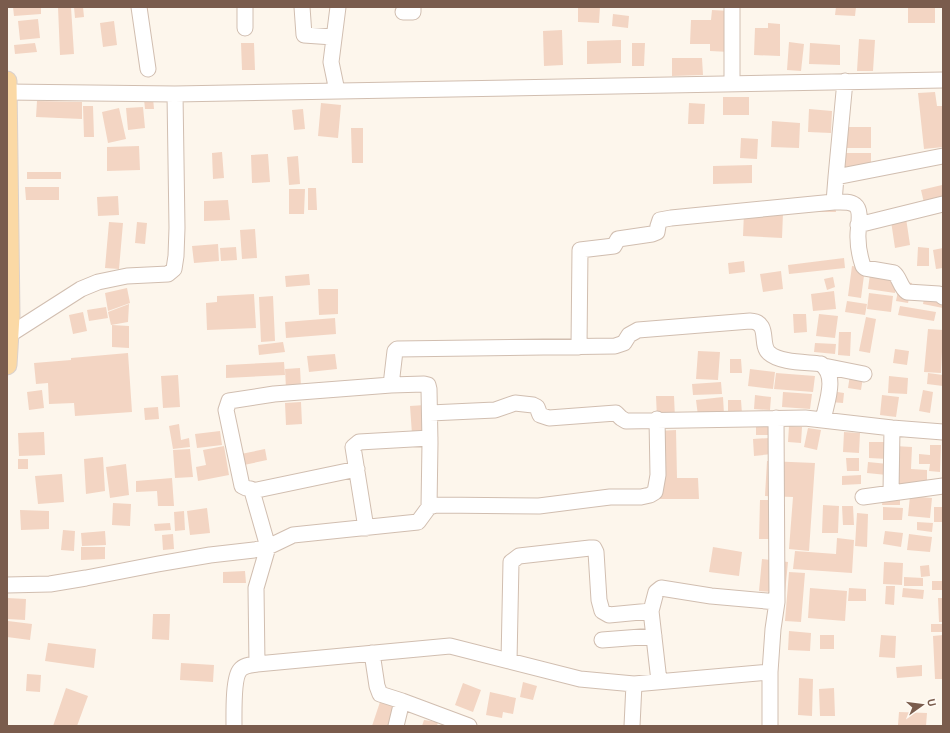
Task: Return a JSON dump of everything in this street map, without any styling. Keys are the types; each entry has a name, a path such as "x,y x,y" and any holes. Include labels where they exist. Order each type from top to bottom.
{"main road":[{"path":"7,88 9,322 7,365"}],"street":[{"path":"140,7 148,69"},
{"path":"245,7 246,28"},
{"path":"302,7 304,35 333,37"},
{"path":"337,91 331,62 338,7"},
{"path":"732,7 732,84"},
{"path":"7,88 175,94 943,80"},
{"path":"834,202 845,81"},
{"path":"9,322 98,282 127,276 168,274 174,269 177,228 175,94"},
{"path":"836,177 943,156"},
{"path":"579,347 580,250 614,246 618,239 652,234 657,232 660,220 665,219 845,202 855,205 858,209 860,218 857,237 863,266 866,268 894,273 907,292 939,294 943,297"},
{"path":"858,225 943,204"},
{"path":"391,385 394,351 397,349 615,346 624,343 629,335 638,330 756,322 760,324 766,350 779,359 821,364 824,366 864,374"},
{"path":"823,420 831,382 829,373 824,366"},
{"path":"7,584 57,583 210,555 254,550 268,547 292,535 418,522 429,506 430,413 428,386 424,384 391,385 274,394 229,402 226,410 242,486 251,489 252,491 357,469"},
{"path":"430,413 495,410 515,403 525,403 537,407 540,415 549,418 616,413 621,418 626,420 805,418 943,432"},
{"path":"770,726 770,672 773,629 777,602 776,418"},
{"path":"429,506 539,506 610,497 642,497 650,495 655,492 658,475 657,420"},
{"path":"891,492 892,428"},
{"path":"366,528 353,446 359,442 430,438"},
{"path":"863,497 943,486"},
{"path":"252,491 268,547 256,588 257,664"},
{"path":"509,662 511,562 519,556 594,548 596,552 599,600 602,611 609,615 651,611"},
{"path":"659,681 651,611 656,592 661,588 711,596 777,602"},
{"path":"602,640 654,636"},
{"path":"234,726 236,679 239,670 246,666 372,652 450,646 580,679 634,684 770,672"},
{"path":"372,652 377,686 380,694 469,726"},
{"path":"632,726 634,684"},
{"path":"396,726 402,701"}],"building":[{"path":"13,7 41,7 41,14 14,16"},
{"path":"58,7 71,7 74,54 60,55"},
{"path":"74,7 83,7 84,17 75,18"},
{"path":"578,7 600,7 599,23 578,22"},
{"path":"836,7 856,7 855,16 835,15"},
{"path":"908,7 935,7 935,23 908,23"},
{"path":"712,10 730,11 730,52 710,51 710,44 690,44 691,20 711,20"},
{"path":"613,14 629,16 628,28 612,26"},
{"path":"38,19 40,38 20,40 18,21"},
{"path":"114,21 117,45 103,47 100,23"},
{"path":"768,23 780,24 780,56 754,55 755,28 768,28"},
{"path":"562,30 563,65 544,66 543,31"},
{"path":"859,39 875,40 873,71 857,71"},
{"path":"621,40 621,63 587,64 587,41"},
{"path":"789,42 804,44 801,71 787,70"},
{"path":"35,43 37,52 15,54 14,45"},
{"path":"241,43 254,43 255,70 242,70"},
{"path":"632,43 645,43 644,66 632,66"},
{"path":"810,43 840,45 840,65 809,64"},
{"path":"672,58 702,58 703,75 672,76"},
{"path":"935,92 937,106 943,106 943,147 924,149 918,93"},
{"path":"723,97 749,97 749,115 723,115"},
{"path":"153,98 154,109 145,109 144,99"},
{"path":"37,101 82,102 82,119 36,117"},
{"path":"321,103 341,105 338,138 318,136"},
{"path":"689,103 705,104 704,124 688,124"},
{"path":"83,106 93,106 94,137 84,137"},
{"path":"143,107 145,128 128,130 126,108"},
{"path":"119,108 126,139 108,143 102,112"},
{"path":"303,109 305,129 294,130 292,110"},
{"path":"809,109 832,111 831,133 808,132"},
{"path":"772,121 800,123 799,148 771,147"},
{"path":"845,127 871,127 871,148 846,148"},
{"path":"351,128 363,128 363,163 352,163"},
{"path":"741,138 758,139 757,159 740,158"},
{"path":"139,146 140,170 107,171 107,147"},
{"path":"222,152 224,178 213,179 212,153"},
{"path":"843,153 871,153 871,172 844,172"},
{"path":"268,154 270,182 252,183 251,155"},
{"path":"298,156 300,184 289,185 287,157"},
{"path":"752,165 752,183 713,184 713,166"},
{"path":"27,172 61,172 61,179 27,179"},
{"path":"942,185 943,199 924,203 921,190"},
{"path":"25,187 59,187 59,200 26,200"},
{"path":"308,188 316,188 317,210 308,210"},
{"path":"289,189 305,189 304,214 289,214"},
{"path":"118,196 119,215 98,216 97,197"},
{"path":"228,200 230,220 204,221 204,201"},
{"path":"819,202 835,203 836,212 819,212"},
{"path":"744,212 783,213 782,238 743,236"},
{"path":"906,218 910,245 895,248 891,221"},
{"path":"109,222 123,223 119,269 105,268"},
{"path":"137,222 147,223 145,244 135,243"},
{"path":"255,229 257,258 242,259 240,230"},
{"path":"218,244 219,261 194,263 192,246"},
{"path":"236,247 237,260 221,261 220,248"},
{"path":"918,247 929,248 929,266 917,266"},
{"path":"943,248 943,268 936,269 933,250"},
{"path":"844,258 845,268 789,274 788,265"},
{"path":"744,261 745,272 729,274 728,263"},
{"path":"852,266 865,268 861,298 848,296"},
{"path":"871,267 897,270 895,293 868,289"},
{"path":"781,271 783,289 763,292 760,274"},
{"path":"309,274 310,285 286,287 285,276"},
{"path":"833,277 835,287 827,290 824,279"},
{"path":"900,281 912,283 908,303 896,301"},
{"path":"127,288 130,303 108,311 105,293"},
{"path":"926,288 943,292 943,308 923,304"},
{"path":"318,289 338,289 338,314 319,315"},
{"path":"834,291 836,309 813,311 811,294"},
{"path":"869,293 893,296 891,312 867,309"},
{"path":"254,294 256,328 207,330 206,303 217,302 217,296"},
{"path":"273,296 275,341 261,342 259,297"},
{"path":"847,301 867,304 865,315 845,312"},
{"path":"129,304 128,322 111,325 108,312"},
{"path":"900,306 936,312 934,321 898,315"},
{"path":"106,307 108,318 89,321 87,310"},
{"path":"83,312 87,331 73,334 69,315"},
{"path":"793,314 806,314 807,332 794,333"},
{"path":"819,314 838,316 835,338 816,336"},
{"path":"866,317 876,319 870,353 859,351"},
{"path":"335,318 336,334 286,338 285,322"},
{"path":"112,325 129,326 129,348 112,347"},
{"path":"928,329 943,330 941,373 924,372"},
{"path":"839,332 851,332 850,356 838,355"},
{"path":"283,342 285,352 259,355 258,345"},
{"path":"815,343 836,344 835,354 814,352"},
{"path":"895,349 909,351 907,365 893,363"},
{"path":"698,351 720,352 718,380 696,379"},
{"path":"128,353 132,412 75,416 74,403 49,404 48,383 36,384 34,363"},
{"path":"335,354 337,369 309,372 307,356"},
{"path":"730,359 741,359 742,373 730,373"},
{"path":"284,362 285,375 226,378 226,365"},
{"path":"300,368 301,387 286,388 285,369"},
{"path":"750,369 775,372 773,389 748,386"},
{"path":"776,373 815,376 813,392 774,389"},
{"path":"928,373 943,375 943,386 927,384"},
{"path":"178,375 180,407 163,408 161,376"},
{"path":"850,375 863,377 861,390 848,388"},
{"path":"889,376 908,378 907,394 888,393"},
{"path":"721,382 722,394 693,395 692,384"},
{"path":"42,390 44,408 29,410 27,392"},
{"path":"923,390 933,392 930,413 919,411"},
{"path":"831,391 844,393 843,403 830,402"},
{"path":"783,392 812,394 810,409 782,407"},
{"path":"755,395 771,397 770,410 754,409"},
{"path":"882,395 899,397 896,417 880,415"},
{"path":"656,396 674,396 675,418 657,418"},
{"path":"723,397 724,414 698,416 696,400"},
{"path":"728,400 741,400 742,414 728,414"},
{"path":"301,402 302,424 286,425 285,403"},
{"path":"425,405 426,433 412,434 410,406"},
{"path":"158,407 159,419 145,420 144,408"},
{"path":"179,424 181,440 189,438 190,447 173,449 169,426"},
{"path":"756,426 774,426 774,435 756,435"},
{"path":"789,426 802,427 801,443 788,442"},
{"path":"808,428 821,430 817,450 804,447"},
{"path":"676,430 677,478 698,478 699,499 660,499 658,431"},
{"path":"220,431 222,445 197,448 195,434"},
{"path":"44,432 45,455 19,456 18,433"},
{"path":"844,432 860,433 859,453 843,452"},
{"path":"770,438 772,454 754,456 753,439"},
{"path":"869,442 889,442 888,459 869,458"},
{"path":"930,445 941,445 940,472 929,471 930,464 919,464 919,454 930,455"},
{"path":"224,446 229,475 198,481 196,467 206,465 203,450"},
{"path":"895,446 912,447 911,469 927,470 927,485 894,484"},
{"path":"190,449 193,477 175,478 173,450"},
{"path":"265,449 267,460 244,465 241,454"},
{"path":"103,457 105,491 86,494 84,459"},
{"path":"846,458 859,458 859,471 847,471"},
{"path":"18,459 28,459 28,469 18,469"},
{"path":"767,461 815,463 809,551 789,549 793,497 765,496"},
{"path":"868,462 888,464 887,475 867,473"},
{"path":"126,464 129,495 110,498 106,467"},
{"path":"62,474 64,502 38,504 35,476"},
{"path":"861,475 861,484 842,485 842,476"},
{"path":"172,478 174,506 158,506 157,491 136,492 136,481"},
{"path":"910,496 932,498 930,518 908,516"},
{"path":"883,498 900,498 900,505 882,505"},
{"path":"760,500 771,500 770,539 759,539"},
{"path":"113,503 131,504 130,526 112,525"},
{"path":"823,505 839,506 838,533 822,533"},
{"path":"842,506 853,506 854,525 843,525"},
{"path":"883,507 903,508 902,520 883,520"},
{"path":"934,507 943,507 943,522 934,522"},
{"path":"207,508 210,533 190,535 187,511"},
{"path":"20,510 49,511 49,529 21,530"},
{"path":"184,511 185,530 175,531 174,512"},
{"path":"857,513 868,514 867,547 855,546"},
{"path":"917,522 933,523 932,532 917,530"},
{"path":"170,523 171,530 155,531 154,524"},
{"path":"63,530 75,531 74,551 61,550"},
{"path":"105,531 106,545 82,546 81,533"},
{"path":"885,531 903,533 901,547 883,544"},
{"path":"173,534 174,549 163,550 162,535"},
{"path":"909,534 932,537 930,552 907,550"},
{"path":"837,538 854,540 852,573 793,569 795,551 836,554"},
{"path":"81,547 105,547 105,559 81,560"},
{"path":"713,547 742,552 739,576 709,572"},
{"path":"762,559 788,562 785,593 759,591"},
{"path":"884,562 903,563 902,585 883,584"},
{"path":"929,565 930,576 921,577 920,566"},
{"path":"245,571 246,583 223,583 223,572"},
{"path":"789,572 805,573 801,622 785,621"},
{"path":"904,577 923,578 923,586 904,586"},
{"path":"932,581 943,581 943,590 932,590"},
{"path":"886,586 895,586 894,605 885,604"},
{"path":"810,588 847,591 845,621 808,618"},
{"path":"849,588 866,589 866,601 848,601"},
{"path":"903,588 924,590 923,599 902,597"},
{"path":"7,598 26,599 25,620 7,619"},
{"path":"938,598 943,598 943,622 939,622"},
{"path":"153,614 170,614 169,640 152,639"},
{"path":"8,621 32,624 30,640 7,637"},
{"path":"931,624 943,624 943,632 931,632"},
{"path":"789,631 811,633 810,651 788,650"},
{"path":"820,635 834,635 834,649 820,649"},
{"path":"881,635 896,636 895,658 879,657"},
{"path":"943,635 943,679 935,679 933,636"},
{"path":"48,643 96,649 94,668 45,661"},
{"path":"181,663 214,665 213,682 180,680"},
{"path":"922,665 922,676 897,678 896,667"},
{"path":"27,674 41,675 40,692 26,691"},
{"path":"799,678 813,679 812,716 798,715"},
{"path":"523,682 537,686 533,700 520,697"},
{"path":"463,683 481,690 473,712 455,705"},
{"path":"66,688 88,696 77,726 53,726"},
{"path":"834,688 835,716 820,716 819,689"},
{"path":"490,692 516,698 513,714 503,712 502,718 486,715"},
{"path":"381,699 399,704 392,726 372,726"},
{"path":"899,712 927,713 926,726 898,725"},
{"path":"424,720 438,722 437,726 422,726"}]}
